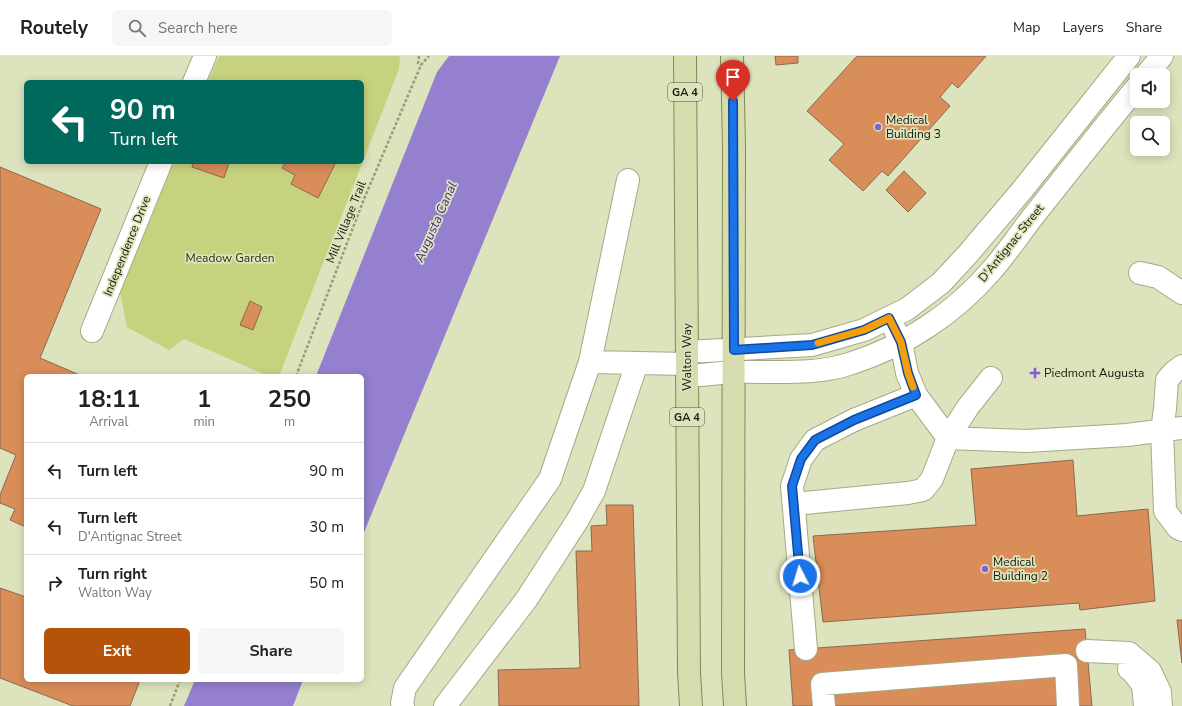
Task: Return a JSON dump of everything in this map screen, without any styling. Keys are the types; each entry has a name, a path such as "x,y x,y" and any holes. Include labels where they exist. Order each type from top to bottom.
{"main road":[{"name":"Walton Way","path":"685,56 689,672 691,706"},
{"path":"732,56 734,146 733,674 735,706"}],"street":[{"path":"195,80 205,56"},
{"name":"D'Antignac Street","path":"687,364 734,350 812,345 864,330 907,309 941,283 966,255 1022,189 1129,56"},
{"path":"1152,68 1162,56"},
{"name":"D'Antignac Street","path":"687,364 734,372 767,373 828,369 852,364 901,342 944,316 992,271 1035,214 1130,95"},
{"name":"Independence Drive","path":"92,331 160,164"},
{"path":"403,706 402,703 405,688 550,479 590,362 628,180"},
{"path":"1140,273 1158,277 1182,293"},
{"path":"889,318 901,342 908,373 916,395 948,438"},
{"path":"590,362 687,364"},
{"path":"445,706 526,600 577,521 594,491 637,363"},
{"path":"1182,366 1167,380 1165,409 1172,429 1165,511 1178,528 1182,530"},
{"path":"794,504 908,493 923,490 932,479 948,438 968,407 991,378"},
{"path":"806,649 792,486 801,459 815,440 854,420 916,395"},
{"path":"948,438 1026,441 1127,435 1172,429"},
{"path":"1145,706 1143,686 1131,670 1088,657 1129,653 1150,671 1160,692 1161,706"},
{"path":"824,706 822,684 1066,665 1068,706"}],"path":[{"path":"420,56 418,63 421,65"},
{"name":"Mill Village Trail","path":"297,374 364,199 421,65 429,56"},
{"path":"170,706 179,682"}],"green space":[{"name":"Meadow Garden","path":"219,56 400,56 399,69 364,159 364,80 209,80"},
{"name":"Meadow Garden","path":"173,164 362,164 280,374 263,374 184,339 169,350 127,327 120,293"}],"water":[{"name":"Augusta Canal","path":"449,56 560,56 364,532 364,374 317,374 437,72"},
{"path":"194,682 302,682 293,706 184,706"}],"building":[{"path":"775,56 798,56 798,63 776,65"},
{"name":"Medical Building 3","path":"857,56 986,56 958,88 952,83 940,97 950,106 888,176 882,171 863,191 829,160 844,144 807,111"},
{"path":"193,164 228,164 224,178 192,167"},
{"path":"285,164 335,164 318,198 291,184 295,175 282,168"},
{"path":"0,167 101,209 40,358 77,374 24,374 24,526 10,520 15,509 0,503 0,495 16,455 0,448"},
{"path":"904,171 926,193 908,212 886,190"},
{"path":"250,301 262,307 253,330 240,325"},
{"name":"Medical Building 2","path":"1073,460 1077,516 1148,509 1155,601 1080,610 1079,603 823,622 813,536 976,525 971,469"},
{"path":"606,505 633,505 639,706 499,706 498,670 580,668 576,551 592,551 591,526 607,525"},
{"path":"0,588 24,596 24,682 139,682 130,706 73,706 0,678"},
{"path":"1177,620 1182,620 1182,663"},
{"path":"1085,629 1092,706 793,706 789,650"}],"slow traffic":[{"path":"818,343 864,330 889,318 901,342 908,373 913,387"}],"place":[{"name":"Medical Building 3","path":"878,127"},
{"name":"Piedmont Augusta","path":"1035,373"},
{"name":"Medical Building 2","path":"985,569"}],"route":[{"path":"733,101 734,350 812,345 864,330 889,318 901,342 908,373 916,395 854,420 815,440 801,459 792,486 800,576"}]}
